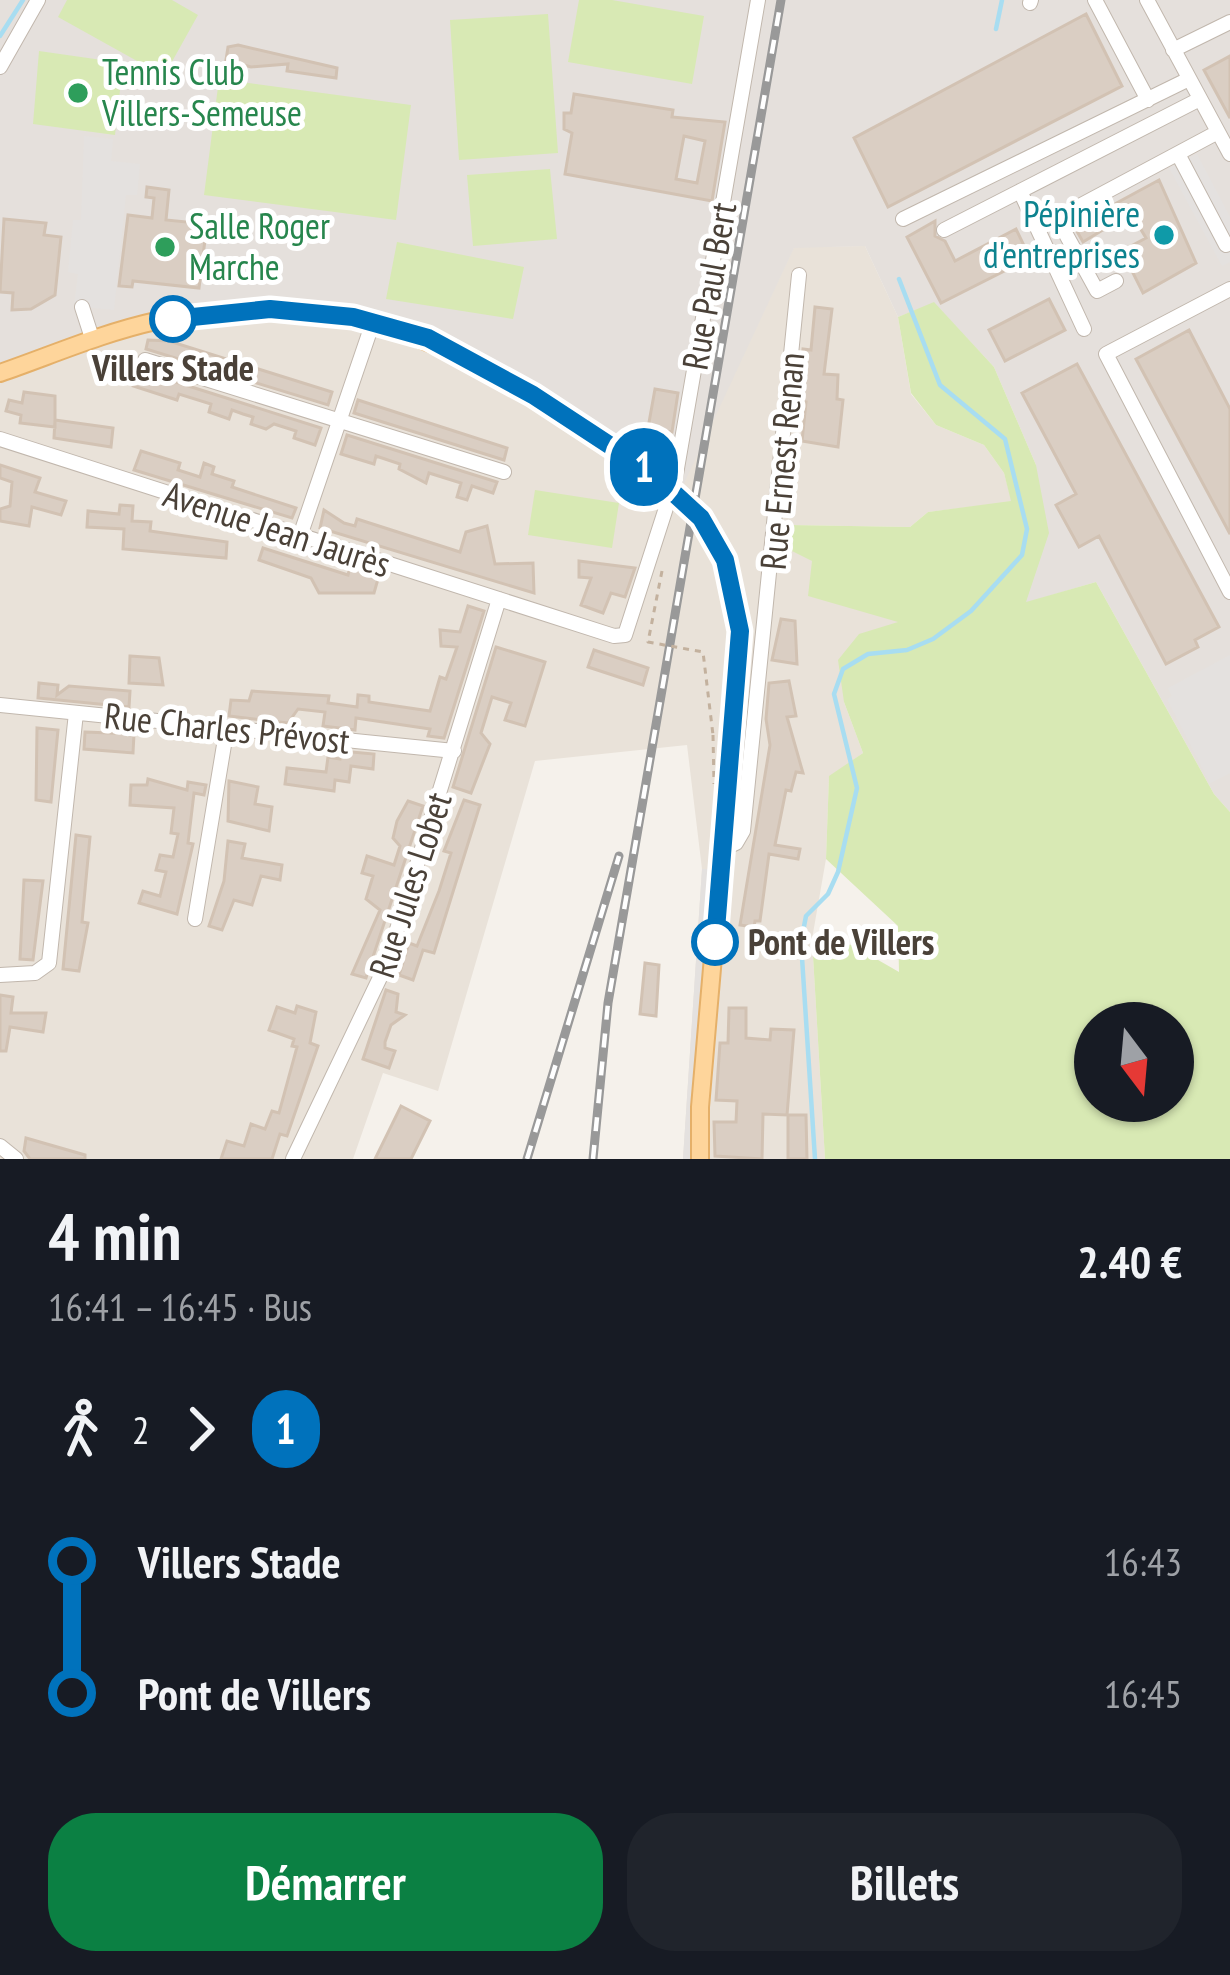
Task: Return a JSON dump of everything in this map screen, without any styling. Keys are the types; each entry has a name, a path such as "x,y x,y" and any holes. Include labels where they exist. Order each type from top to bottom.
{"main road":[{"path":"0,373 92,338 227,310 270,309 373,322 428,338 492,370 652,473 701,518 731,577 740,645 700,1107 700,1159"}],"street":[{"path":"0,67 38,0"},
{"name":"Rue Paul Bert","path":"554,617 614,636 628,631 675,480 758,0"},
{"path":"1095,0 1148,100"},
{"path":"1147,0 1230,154"},
{"path":"1173,50 1230,22"},
{"path":"904,219 1189,79"},
{"path":"944,230 1200,99"},
{"path":"1116,281 1097,291 1058,218 1218,132"},
{"path":"1178,154 1226,245"},
{"path":"1020,190 1084,329"},
{"name":"Rue Ernest Renan","path":"723,849 736,843 743,831 800,275"},
{"path":"1230,289 1106,354 1230,592"},
{"path":"82,307 92,338"},
{"path":"300,536 373,322"},
{"path":"145,360 504,472"},
{"name":"Avenue Jean Jaurès","path":"0,439 554,617"},
{"name":"Rue Jules Lobet","path":"293,1159 386,965 499,599"},
{"name":"Rue Charles Prévost","path":"0,705 454,752"},
{"path":"0,975 35,974 49,963 76,713"},
{"path":"195,919 226,727"},
{"path":"0,1146 16,1159"}],"path":[{"path":"662,571 648,642 703,652 713,735"}],"shaded area":[{"path":"0,0 1230,0 1230,812 1214,794 1096,582 1025,603 1036,465 994,367 934,303 898,317 865,246 794,248 674,505 537,406 468,367 383,334 305,319 251,317 136,334 0,381"},
{"path":"84,136 113,139 111,161 140,164 137,195 126,195 114,310 74,306 78,274 68,272 73,220 81,220"},
{"path":"1197,154 1230,217 1230,262 1222,266 1169,168"},
{"path":"865,246 898,317 911,394 936,425 984,445 1004,473 1012,502 928,512 910,527 791,525 812,561 901,622 844,702 863,753 829,777 826,859 812,939 825,1159 683,1159 702,869 687,745 535,761 438,1091 383,1073 353,1159 0,1159 0,381 136,334 251,317 305,319 383,334 468,367 537,406 673,504 794,247"},
{"path":"1230,655 1230,773 1210,783 1167,699 1172,696 1168,688"},
{"path":"702,869 721,869 700,1159 683,1159"}],"green space":[{"path":"67,0 172,0 198,15 164,76 58,17"},
{"path":"579,0 612,0 704,16 692,84 568,62"},
{"path":"548,14 558,153 459,160 450,20"},
{"name":"Tennis Club Villers-Semeuse","path":"39,51 123,63 115,135 33,124"},
{"path":"219,79 411,105 396,220 204,195"},
{"path":"550,169 557,239 473,246 467,175"},
{"path":"397,242 524,267 513,319 386,299"},
{"path":"934,302 994,367 1036,465 1049,533 1026,602 1096,582 1214,794 1230,812 1230,1159 825,1159 812,939 852,945 899,972 898,926 826,859 829,776 863,753 844,702 838,660 859,634 898,622 808,596 812,561 786,548 790,525 910,527 928,512 1011,501 1004,473 984,445 936,425 911,393 898,317"},
{"path":"535,490 619,503 612,548 528,535"}],"building":[{"path":"1086,14 1122,86 888,207 854,138"},
{"path":"238,45 337,68 336,78 287,71 288,64 251,67 226,60 228,47"},
{"path":"1230,56 1230,118 1204,70"},
{"path":"574,94 673,110 672,117 725,122 712,201 565,174 572,133 564,129 564,113 571,113","holes":["684,136 705,141 697,183 676,179"]},
{"name":"Pépinière d'entreprises","path":"1159,180 1196,263 1143,293 1122,251 1146,238 1131,213 1083,242 1074,226"},
{"name":"Salle Roger Marche","path":"147,187 169,190 166,220 207,224 199,288 133,281 132,287 119,286 128,215 152,218 154,198 146,197"},
{"path":"4,219 46,223 44,235 61,237 55,295 31,309 12,310 13,293 0,292"},
{"path":"935,221 935,236 945,241 955,261 1016,229 1030,258 941,303 907,237"},
{"path":"1049,299 1065,330 1005,361 989,330"},
{"path":"815,307 832,309 824,374 838,375 837,399 843,400 838,447 802,441 806,402 798,401 803,349 811,350"},
{"path":"1189,330 1230,409 1230,534 1136,359"},
{"path":"148,340 169,341 332,392 328,405 146,349"},
{"path":"1077,364 1219,627 1195,640 1198,647 1166,664 1099,536 1079,547 1056,505 1076,494 1022,393"},
{"path":"133,372 321,428 315,445 294,438 296,431 251,424 253,417 232,410 229,419 209,412 211,404 179,394 177,400 133,386"},
{"path":"655,389 678,393 672,432 648,428"},
{"path":"24,392 55,396 55,427 20,423 21,415 6,411 9,400 22,403"},
{"path":"358,400 507,448 504,460 354,413"},
{"path":"55,420 113,428 111,447 54,438"},
{"path":"347,435 497,482 493,493 472,486 467,500 457,497 461,483 429,473 426,483 399,469 400,464 376,456 374,464 341,454"},
{"path":"141,451 180,463 178,470 200,477 204,463 214,467 212,474 234,481 232,487 296,508 292,518 134,470"},
{"path":"0,465 40,478 35,492 66,501 61,515 32,507 29,526 0,521 0,509 10,506 12,482 0,478"},
{"path":"120,505 133,506 132,521 151,522 150,531 227,542 226,558 123,549 124,529 87,527 88,511 119,514"},
{"path":"324,510 344,523 355,526 357,519 460,552 466,532 487,526 495,564 533,563 534,593 320,528"},
{"path":"263,548 348,575 350,567 362,571 378,579 374,593 319,593 311,578 259,560"},
{"path":"579,561 635,568 625,597 611,593 603,613 581,605 591,578 579,577"},
{"path":"468,606 484,611 444,738 428,736 430,729 356,718 355,730 323,726 325,712 298,709 288,723 229,716 231,700 249,701 252,691 329,696 328,703 357,707 358,695 369,696 369,702 430,711 440,677 446,679 457,647 441,646 440,630 460,632"},
{"path":"781,619 795,621 797,664 772,660"},
{"path":"496,647 545,662 525,726 505,720 511,703 492,697 481,733 490,744 471,793 453,787"},
{"path":"594,650 648,668 643,685 588,667"},
{"path":"130,656 159,658 163,685 129,683"},
{"path":"789,681 796,716 787,717 803,773 796,772 791,791 786,790 775,845 800,849 798,859 769,854 760,921 754,927 740,925 770,745 769,683"},
{"path":"39,683 58,685 57,695 69,686 130,691 129,707 38,698"},
{"path":"37,728 58,730 51,802 36,800"},
{"path":"85,732 134,734 133,753 84,749"},
{"path":"341,751 374,754 373,769 351,766 349,782 335,780 334,791 285,784 287,768 326,772 328,757 340,759"},
{"path":"148,779 187,790 188,782 206,785 204,795 194,793 188,843 193,844 177,914 139,903 143,891 160,896 166,872 156,870 160,855 173,857 178,834 171,833 174,808 130,805 131,785 147,785"},
{"path":"229,781 258,787 255,804 272,807 269,831 228,821"},
{"path":"464,800 480,805 434,953 423,950 413,980 399,975 409,943 417,946 439,891 451,853 444,851"},
{"path":"408,801 423,806 366,978 352,974 380,910 366,899 373,876 362,873 367,856 394,865 400,846 393,838"},
{"path":"76,835 90,837 82,922 88,923 79,971 63,969"},
{"path":"228,841 245,844 242,858 282,865 280,880 261,876 252,905 234,900 222,930 209,926 224,881"},
{"path":"24,880 43,881 33,960 20,959"},
{"path":"645,963 659,965 656,1016 640,1014"},
{"path":"386,990 398,994 396,1012 405,1015 391,1025 385,1042 385,1048 395,1051 389,1068 363,1059"},
{"path":"0,995 13,997 11,1013 46,1013 43,1032 10,1027 6,1051 0,1051"},
{"path":"297,1006 316,1012 310,1043 318,1046 287,1136 280,1134 272,1159 221,1159 227,1141 244,1146 251,1124 265,1129 272,1111 279,1113 297,1047 292,1046 294,1039 269,1030 277,1007 295,1013"},
{"path":"729,1008 746,1008 746,1038 770,1040 771,1029 794,1030 787,1115 763,1114 762,1159 715,1156 714,1122 736,1122 737,1101 716,1100 720,1043 728,1043"},
{"path":"401,1106 430,1121 411,1159 375,1159"},
{"path":"788,1115 806,1115 807,1159 788,1159"},
{"path":"26,1138 85,1155 85,1159 30,1159 24,1151"}],"waterway":[{"path":"0,36 23,0"},
{"path":"996,29 1002,0"},
{"path":"815,1159 801,942 806,916 828,894 838,872 857,788 834,694 843,669 868,654 907,650 933,639 971,611 1022,555 1027,529 1005,439 940,385 899,279"}],"railway":[{"path":"593,1159 608,1003 781,0"},
{"path":"527,1159 619,856"}],"bus line":[{"name":"1","path":"173,319 270,309 353,317 428,338 492,370 652,473 701,518 725,560 736,594 740,631 715,942"}],"place":[{"name":"Tennis Club Villers-Semeuse","path":"78,93"},
{"name":"Pépinière d'entreprises","path":"1164,235"},
{"name":"Salle Roger Marche","path":"165,247"},
{"name":"Villers Stade","path":"173,319"},
{"name":"Pont de Villers","path":"715,942"}]}
